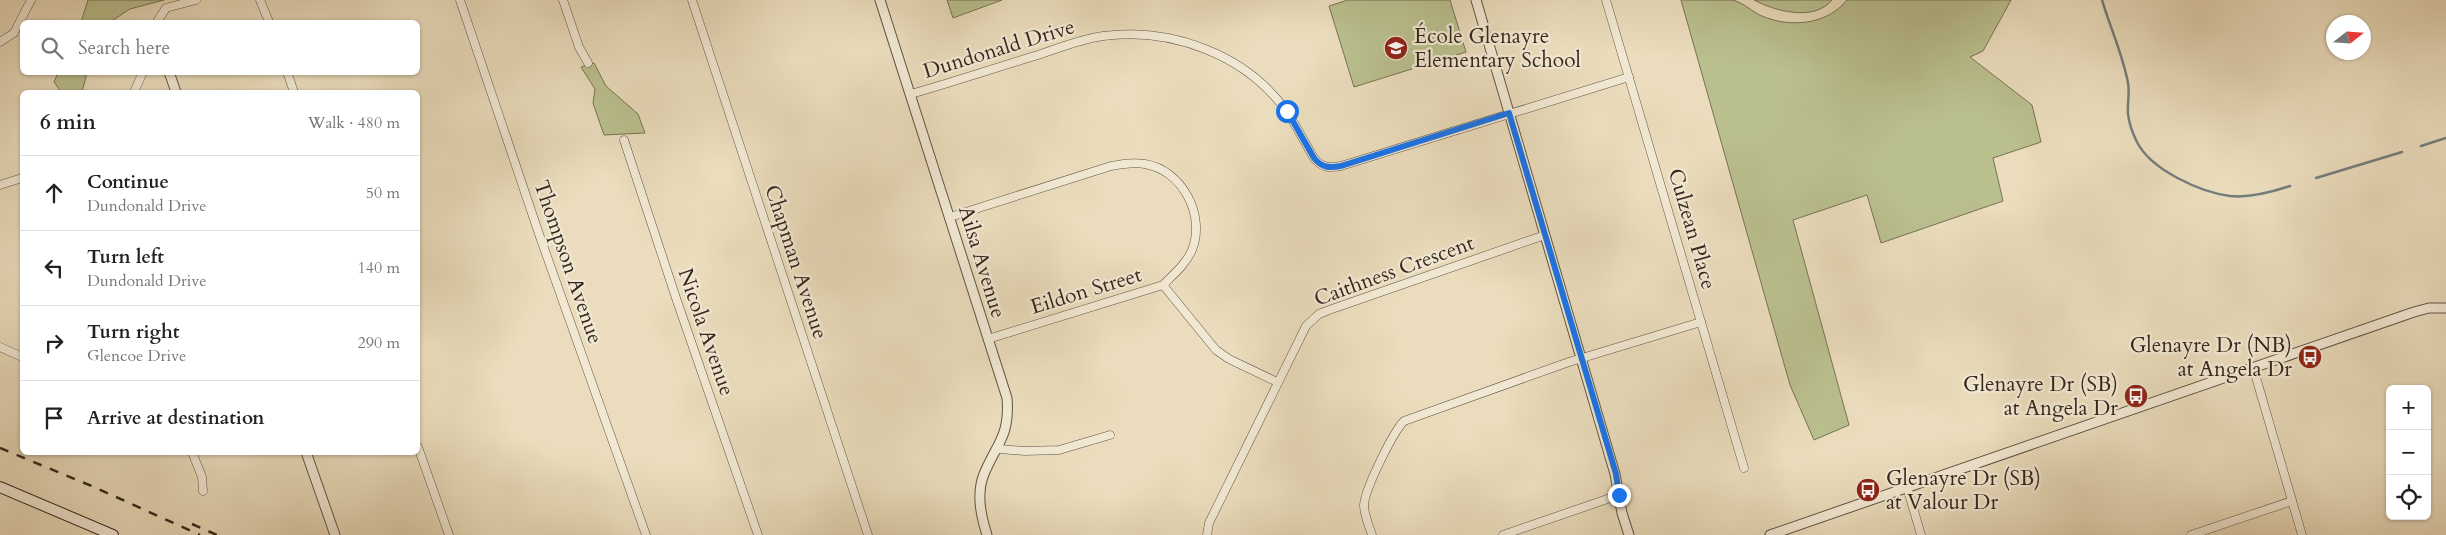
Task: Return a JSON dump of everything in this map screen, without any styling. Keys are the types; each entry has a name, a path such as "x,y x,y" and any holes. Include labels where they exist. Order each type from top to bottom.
{"main road":[{"path":"0,488 113,535"}],"street":[{"path":"20,20 31,0"},
{"path":"158,20 166,8 196,0"},
{"path":"260,0 268,20"},
{"name":"Thompson Avenue","path":"460,0 542,243 646,535"},
{"path":"563,0 579,47 588,63"},
{"name":"Chapman Avenue","path":"692,0 868,535"},
{"name":"Ailsa Avenue","path":"880,0 1007,398 1008,415 999,449 984,475 979,508 987,535"},
{"path":"1476,0 1616,474 1629,535"},
{"name":"Culzean Place","path":"1606,0 1744,468"},
{"path":"0,42 14,32 20,21"},
{"name":"Dundonald Drive","path":"911,94 1103,36 1147,34 1169,37 1205,48 1230,61 1248,74 1287,111 1320,165 1328,168 1341,166 1629,77"},
{"path":"135,90 142,75"},
{"path":"170,75 175,90"},
{"path":"288,75 293,90"},
{"name":"Nicola Avenue","path":"624,140 676,298 758,535"},
{"path":"950,217 1111,166 1127,163 1145,164 1159,168 1177,181 1190,200 1196,231 1192,249 1180,269 1163,285"},
{"path":"0,185 20,179"},
{"name":"Caithness Crescent","path":"1206,535 1209,523 1277,382 1306,326 1319,314 1545,235"},
{"name":"Eildon Street","path":"988,340 1163,285 1216,350 1229,359 1277,382"},
{"path":"1770,535 2414,312 2429,308 2446,308"},
{"path":"1372,535 1364,508 1366,495 1395,435 1404,421 1581,359 1701,322"},
{"path":"0,347 20,356"},
{"path":"2253,367 2302,535"},
{"path":"999,449 1025,451 1059,450 1110,435"},
{"path":"420,453 449,535"},
{"path":"193,455 202,477 203,491"},
{"path":"307,455 336,535"},
{"path":"1907,488 1921,535"},
{"path":"1503,535 1619,495"},
{"path":"2191,535 2292,501"}],"green space":[{"path":"88,0 164,0 130,9 113,20 82,20"},
{"path":"947,0 1002,0 953,18"},
{"name":"École Glenayre Elementary School","path":"1348,0 1450,0 1466,52 1354,87 1329,6"},
{"path":"1681,0 1731,0 1739,2 1758,14 1773,20 1796,23 1808,22 1829,15 1847,0 2011,0 1983,51 1970,57 2032,105 2041,142 1993,158 2003,201 1881,243 1867,195 1793,220 1849,425 1814,440 1790,385"},
{"path":"1754,0 1832,0 1824,7 1805,13 1783,11"},
{"path":"594,63 606,86 638,114 645,133 604,135 593,103 595,89 581,67"},
{"path":"57,75 86,75 83,90 60,90 54,82"}],"waterway":[{"path":"2102,0 2126,73 2129,87 2128,114 2131,128 2137,142 2153,162 2191,185 2218,194 2245,196 2290,186"},
{"path":"2421,146 2446,138"},
{"path":"2316,178 2402,152"}],"railway":[{"path":"0,448 94,487 200,535"},
{"path":"192,524 217,535"}],"place":[{"name":"École Glenayre Elementary School","path":"1396,48"},
{"name":"Glenayre Dr (NB) at Angela Dr","path":"2310,357"},
{"name":"Glenayre Dr (SB) at Angela Dr","path":"2136,396"},
{"name":"Glenayre Dr (SB) at Valour Dr","path":"1868,490"}],"route":[{"path":"1287,111 1314,158 1320,165 1328,168 1341,166 1509,113 1616,474 1619,495"}]}
